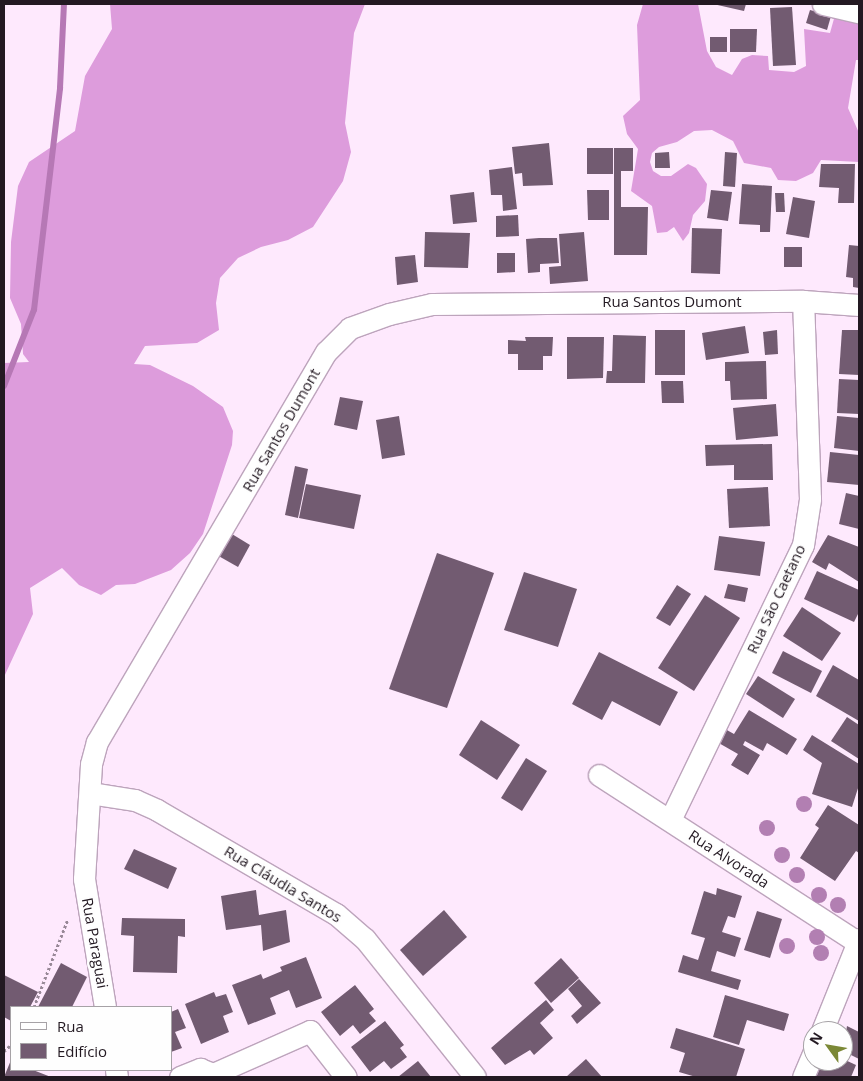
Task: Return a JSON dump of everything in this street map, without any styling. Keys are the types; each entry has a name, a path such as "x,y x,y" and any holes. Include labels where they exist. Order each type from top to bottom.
{"street":[{"path":"823,4 859,12"},
{"name":"Rua Santos Dumont","path":"84,879 91,764 97,742 326,352 350,328 389,314 432,304 803,301 859,304"},
{"name":"Rua São Caetano","path":"670,820 804,545 810,499 803,301"},
{"name":"Rua Alvorada","path":"599,775 859,942"},
{"name":"Rua Cláudia Santos","path":"90,793 135,800 157,810 336,914 365,939 475,1077"},
{"name":"Rua Paraguai","path":"84,879 105,1006"},
{"path":"826,1021 859,942"},
{"path":"180,1077 200,1069 213,1076 310,1031 346,1077"}],"path":[{"path":"34,1006 70,916"}],"shaded area":[{"path":"110,4 365,4 354,33 345,123 351,152 343,181 313,227 288,240 261,247 238,258 220,278 216,303 219,330 197,343 145,346 134,364 150,365 193,386 223,407 233,431 232,445 203,534 190,553 171,570 135,584 116,585 101,595 79,585 62,568 30,588 33,614 4,677 4,363 29,362 23,354 21,324 10,298 11,242 18,186 29,162 75,131 85,76 112,29"},
{"path":"643,4 698,4 707,51 716,67 732,75 742,59 752,55 768,56 769,70 794,72 806,66 804,29 830,33 835,15 859,21 859,60 856,60 848,108 859,133 859,162 821,160 813,173 796,181 778,180 771,168 744,163 733,141 712,130 694,131 677,142 659,147 652,153 650,162 653,171 661,176 671,176 688,164 696,168 707,184 705,201 693,215 689,233 683,241 674,227 667,232 657,233 652,206 631,191 638,149 627,134 623,116 640,100 637,25"}],"building":[{"path":"713,4 746,4 744,11"},
{"path":"792,7 796,65 773,66 770,8"},
{"path":"810,10 831,16 827,30 806,23"},
{"path":"730,29 757,29 756,52 730,52"},
{"path":"710,37 727,37 727,52 710,52"},
{"path":"549,143 553,185 523,186 522,173 515,174 512,147"},
{"path":"587,148 613,148 613,174 587,174"},
{"path":"614,148 633,148 633,171 621,171 621,207 648,207 647,255 614,255"},
{"path":"669,152 670,168 655,168 655,153"},
{"path":"725,152 737,153 735,187 723,186"},
{"path":"821,164 855,164 854,203 838,203 839,188 819,187"},
{"path":"512,167 517,209 503,211 502,195 491,195 489,170"},
{"path":"742,184 772,186 770,232 760,232 760,225 739,224"},
{"path":"587,190 609,190 609,220 588,220"},
{"path":"711,190 732,192 728,221 707,218"},
{"path":"474,192 477,222 453,224 450,195"},
{"path":"775,193 784,193 785,212 776,212"},
{"path":"793,197 815,201 809,238 786,234"},
{"path":"518,215 519,236 496,237 496,216"},
{"path":"692,228 722,229 720,274 691,273"},
{"path":"425,232 470,233 468,268 424,267"},
{"path":"584,232 588,281 550,284 549,267 561,266 559,234"},
{"path":"557,238 559,263 540,264 540,272 528,273 526,239"},
{"path":"849,245 859,246 859,288 853,287 853,278 846,277"},
{"path":"784,247 802,247 802,267 784,267"},
{"path":"497,253 515,253 515,272 497,273"},
{"path":"415,255 418,282 397,285 395,257"},
{"path":"745,326 749,353 706,360 702,333"},
{"path":"655,330 685,330 685,375 655,375"},
{"path":"777,330 778,354 765,355 763,332"},
{"path":"842,330 859,330 859,375 839,374"},
{"path":"613,335 646,336 645,383 606,383 607,371 612,371"},
{"path":"525,337 553,337 552,356 543,356 543,370 518,370 518,354 508,354 508,340 526,341"},
{"path":"567,337 604,337 603,378 567,379"},
{"path":"766,361 767,399 731,400 730,381 725,381 725,362"},
{"path":"839,379 859,380 859,414 837,413"},
{"path":"661,381 683,381 684,403 662,403"},
{"path":"340,397 363,401 357,430 334,425"},
{"path":"776,404 778,436 736,440 733,408"},
{"path":"399,416 405,455 382,459 376,420"},
{"path":"837,416 859,418 859,451 834,448"},
{"path":"772,444 773,480 734,480 734,465 706,466 705,445"},
{"path":"830,452 859,455 859,485 827,482"},
{"path":"295,466 308,469 298,518 285,515"},
{"path":"306,484 361,495 354,529 299,518"},
{"path":"768,487 770,526 729,528 727,489"},
{"path":"846,493 859,496 859,529 839,524"},
{"path":"227,531 250,545 238,567 215,554"},
{"path":"828,535 859,547 859,582 829,563 826,570 812,562"},
{"path":"719,536 765,542 760,576 714,570"},
{"path":"437,553 494,573 447,708 389,689"},
{"path":"817,571 859,590 859,612 854,622 804,599"},
{"path":"524,572 577,589 558,647 504,630"},
{"path":"728,584 748,588 745,602 724,598"},
{"path":"677,585 691,594 670,626 656,618"},
{"path":"705,595 740,618 694,691 658,668"},
{"path":"802,607 841,633 822,661 783,636"},
{"path":"783,651 822,671 811,693 772,673"},
{"path":"599,652 678,692 660,726 612,701 602,720 572,704"},
{"path":"833,665 859,680 859,721 816,696"},
{"path":"758,676 795,699 783,718 746,694"},
{"path":"749,710 797,739 787,755 767,743 763,751 745,741 743,745 760,755 748,775 731,765 738,754 717,742 725,729 734,734"},
{"path":"847,717 859,725 859,759 831,741"},
{"path":"481,720 520,745 497,780 459,755"},
{"path":"812,735 859,764 859,785 852,807 812,794 822,763 803,750"},
{"path":"526,758 547,771 522,811 501,798"},
{"path":"828,805 859,825 859,853 856,851 835,881 800,858 819,828 815,825"},
{"path":"134,849 177,868 168,889 124,869"},
{"path":"717,888 742,896 735,918 728,916 722,932 741,938 735,957 717,951 711,971 741,980 738,990 678,972 683,955 698,960 705,938 691,934 704,891 716,895"},
{"path":"256,890 259,915 286,910 290,942 263,951 261,925 226,930 221,896"},
{"path":"444,910 467,937 423,976 400,950"},
{"path":"757,911 782,919 770,958 744,950"},
{"path":"122,918 185,919 185,937 178,936 177,973 133,972 134,936 121,935"},
{"path":"306,957 322,998 296,1008 289,990 270,998 276,1014 248,1025 232,985 261,974 263,979 282,971 280,967"},
{"path":"561,958 579,978 551,1003 534,983"},
{"path":"61,963 87,977 72,1006 39,1006"},
{"path":"4,975 38,992 31,1006 10,1006 10,1020 4,1017"},
{"path":"579,979 601,1003 577,1024 571,1016 582,1006 568,989"},
{"path":"355,985 374,1009 369,1013 376,1021 360,1034 353,1025 340,1036 321,1012"},
{"path":"214,992 216,997 226,994 233,1012 223,1016 229,1032 201,1044 185,1004"},
{"path":"725,995 789,1014 784,1031 747,1020 739,1045 713,1037"},
{"path":"546,1000 554,1010 540,1023 553,1038 534,1055 530,1050 505,1065 491,1048"},
{"path":"178,1009 186,1028 175,1032 182,1048 172,1052 172,1012"},
{"path":"385,1021 404,1045 400,1048 407,1057 391,1069 384,1061 370,1072 351,1047"},
{"path":"676,1028 745,1049 736,1077 696,1077 679,1072 685,1053 670,1048"},
{"path":"853,1029 859,1032 859,1059 853,1056"},
{"path":"586,1059 602,1077 566,1077"},
{"path":"418,1061 431,1077 398,1077"},
{"path":"10,1062 10,1071 36,1071 51,1077 4,1077"},
{"path":"853,1064 856,1065 851,1077 816,1077 819,1071 853,1071"}],"waterway":[{"path":"4,386 34,310 60,88 64,4"}]}
